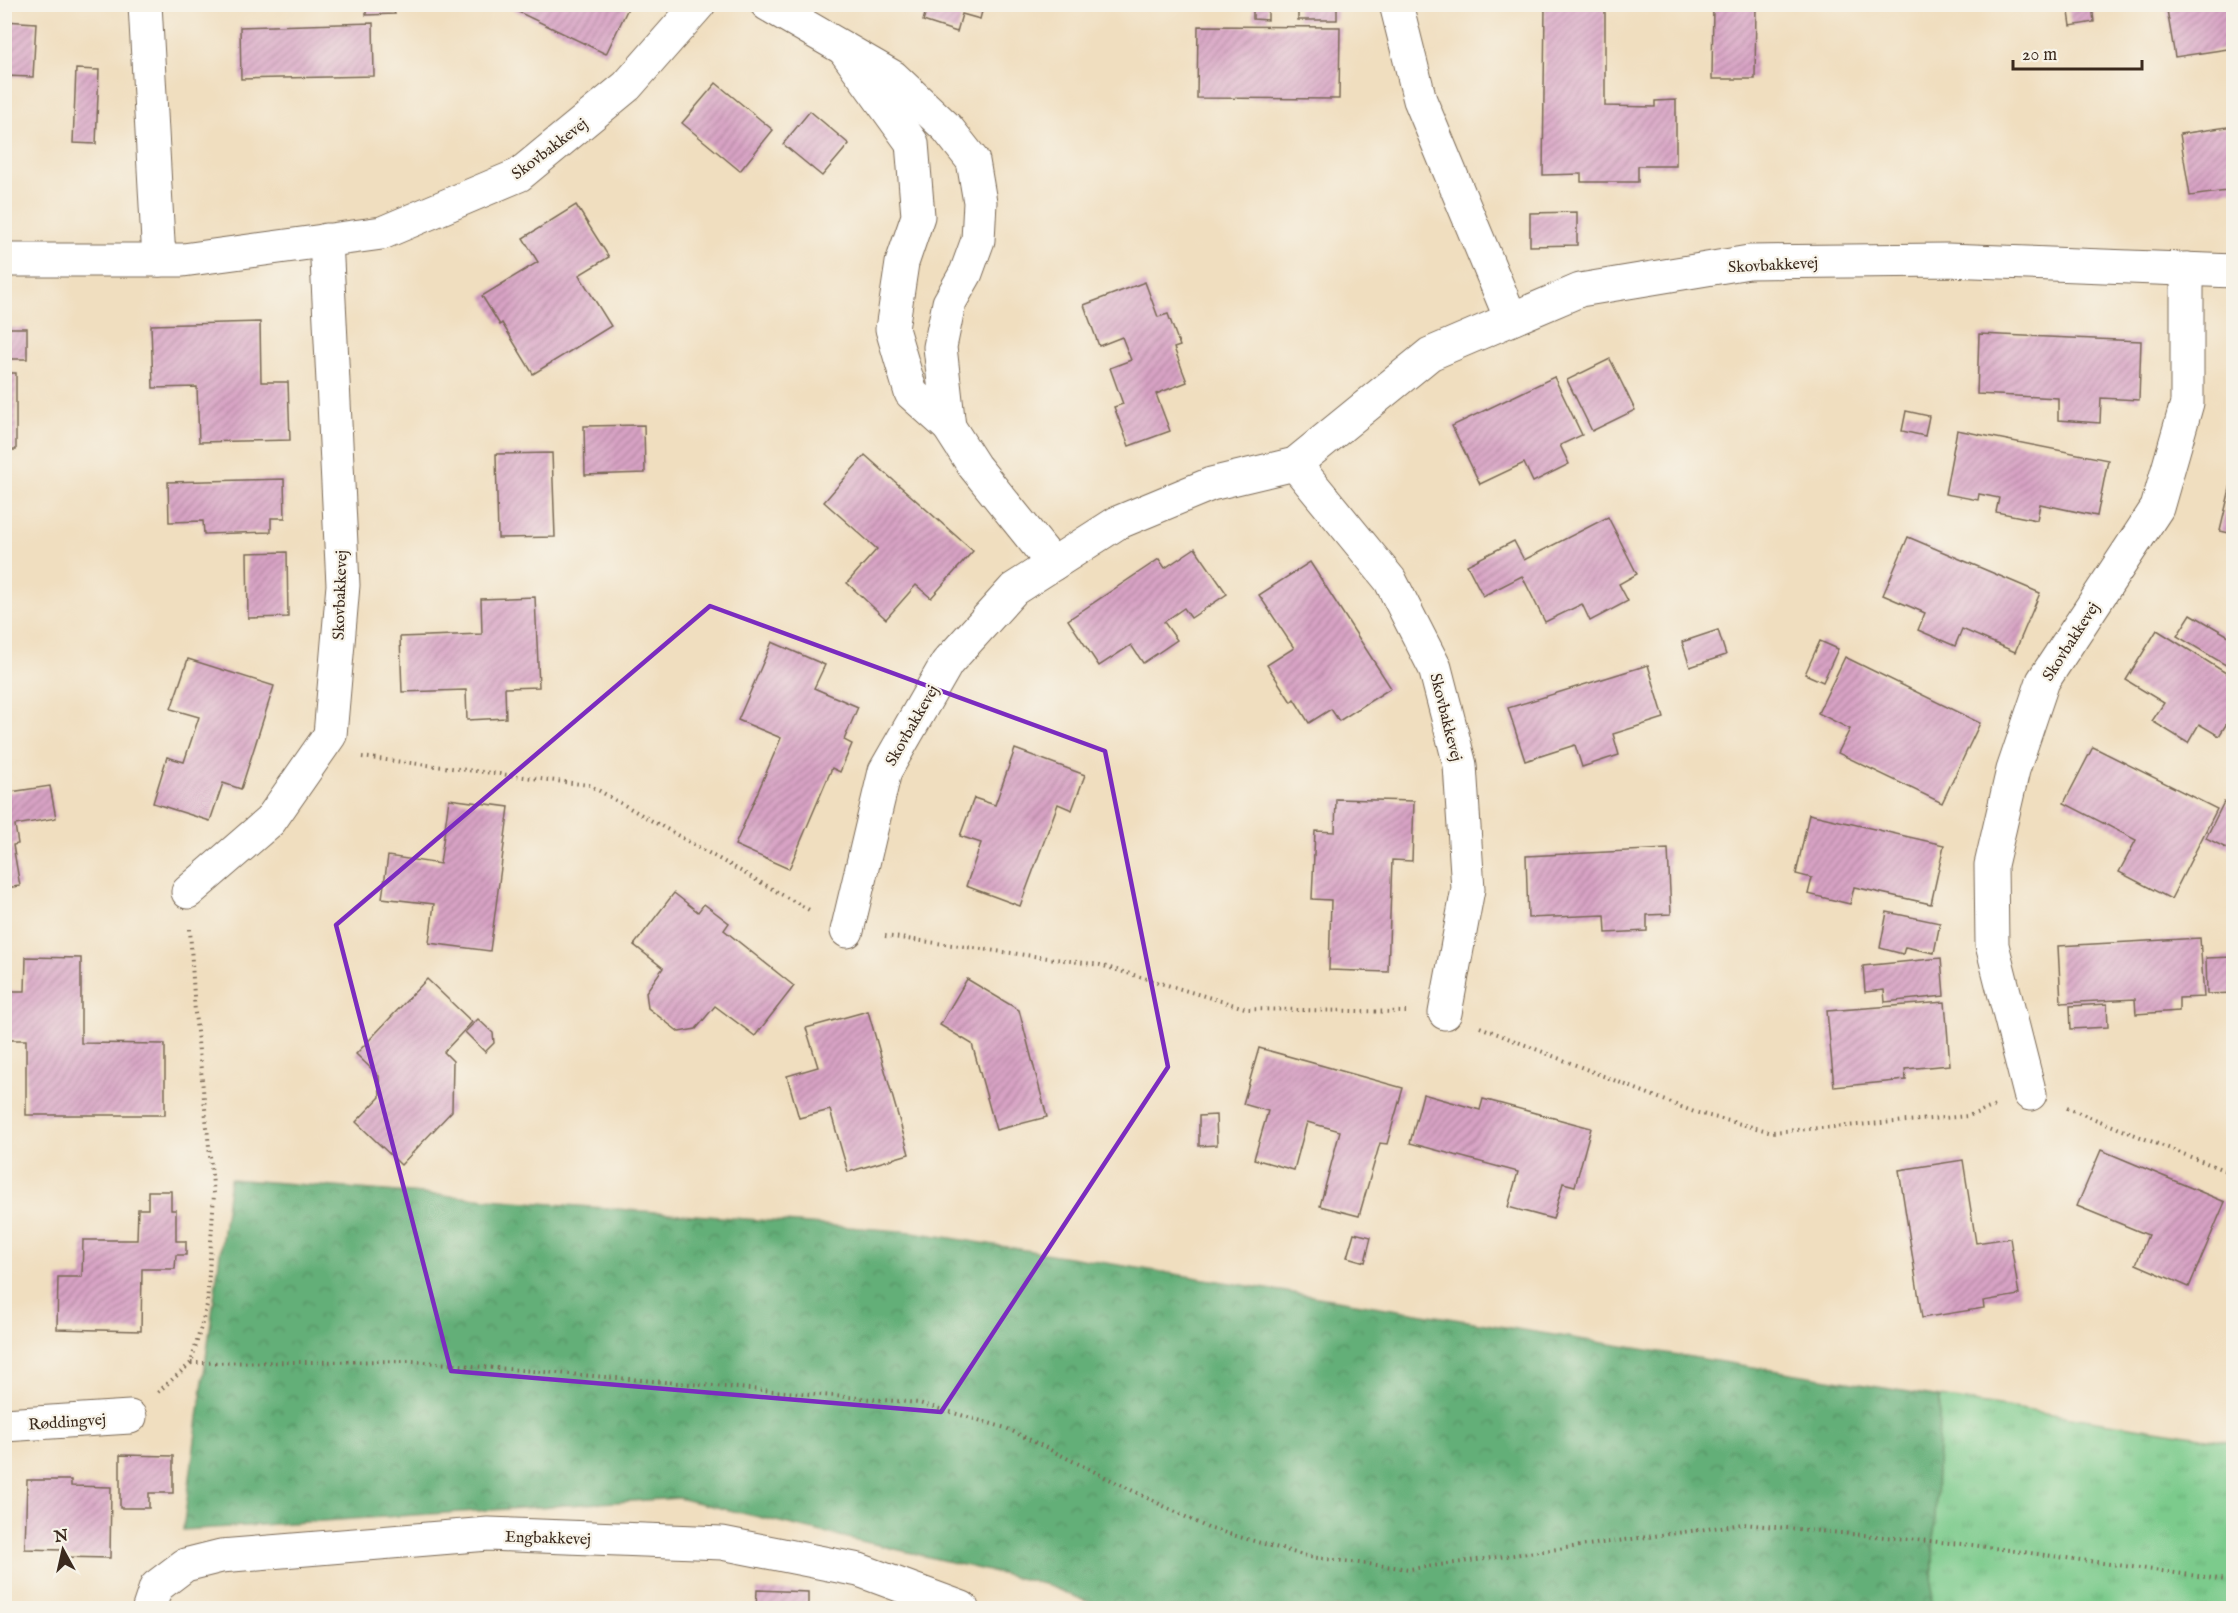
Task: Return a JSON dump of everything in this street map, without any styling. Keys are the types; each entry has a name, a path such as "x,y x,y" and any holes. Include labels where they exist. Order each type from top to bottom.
{"street":[{"path":"145,4 159,260"},
{"name":"Skovbakkevej","path":"4,260 183,261 382,232 519,175 627,86 699,4"},
{"path":"767,4 893,77 947,128 973,161 980,202 978,240 966,273 950,303 940,347 949,427"},
{"path":"1396,4 1420,100 1511,319"},
{"path":"844,49 912,143 918,216 902,262 892,329 911,393 949,427 974,466 1053,564"},
{"name":"Skovbakkevej","path":"188,892 270,821 330,735 343,585 326,240"},
{"name":"Skovbakkevej","path":"847,931 885,771 947,663 1014,589 1117,523 1211,484 1294,464 1430,354 1580,290 1749,262 1947,260 2234,271"},
{"name":"Skovbakkevej","path":"2030,1094 1992,945 1991,865 2013,770 2043,681 2157,508 2187,403 2187,269"},
{"name":"Skovbakkevej","path":"1294,464 1390,580 1435,668 1460,765 1468,889 1445,1013"},
{"name":"Røddingvej","path":"4,1425 130,1417"},
{"name":"Engbakkevej","path":"149,1608 156,1587 185,1565 221,1556 488,1534 722,1543 859,1570 962,1608"}],"path":[{"path":"318,751 589,784 847,931 1100,965 1248,1009 1445,1013 1694,1112 1772,1132 1968,1116 2030,1094 2234,1173"},
{"path":"130,1417 191,1363 207,1305 214,1194 195,1013 188,892"},
{"path":"191,1363 412,1361 919,1403 1006,1428 1208,1528 1310,1557 1410,1569 1743,1524 1972,1545 2234,1581"}],"highlighted area":[{"path":"710,606 1105,751 1168,1067 941,1412 451,1371 336,925"}],"green space":[{"path":"230,1179 913,1232 1940,1397 1931,1608 1103,1608 1044,1584 678,1498 183,1530"},
{"path":"1940,1397 2233,1442 2233,1608 1931,1608"}],"building":[{"path":"366,4 391,4 395,14 366,15"},
{"path":"510,4 630,4 606,54 508,7"},
{"path":"928,4 984,4 980,19 962,14 957,32 923,21"},
{"path":"1253,4 1268,4 1268,20 1253,19"},
{"path":"1298,4 1337,4 1337,20 1298,20"},
{"path":"1545,4 1605,4 1605,106 1655,107 1655,101 1676,100 1676,166 1638,166 1638,182 1581,182 1581,174 1543,175"},
{"path":"1713,4 1756,4 1755,79 1712,79"},
{"path":"2166,4 2234,4 2234,48 2175,57"},
{"path":"2068,5 2092,5 2094,22 2071,26"},
{"path":"4,21 36,23 33,77 4,76"},
{"path":"373,23 374,76 241,79 240,27"},
{"path":"1198,26 1340,27 1339,99 1197,98"},
{"path":"76,69 99,70 96,144 73,143"},
{"path":"716,83 773,130 740,171 682,123"},
{"path":"810,111 849,144 822,176 783,144"},
{"path":"2234,126 2234,190 2190,196 2180,134"},
{"path":"576,205 609,257 579,275 611,326 533,374 502,323 500,325 482,296 538,262 523,238"},
{"path":"1577,212 1577,245 1530,246 1530,213"},
{"path":"1145,282 1158,317 1168,314 1180,346 1174,348 1187,382 1156,394 1170,431 1129,446 1114,407 1123,404 1110,368 1131,360 1122,337 1099,346 1084,305"},
{"path":"260,322 261,382 288,382 290,440 199,442 197,387 153,388 151,325"},
{"path":"4,328 27,328 27,359 4,359"},
{"path":"1979,334 2141,341 2139,400 2101,398 2100,423 2058,420 2058,398 1977,394"},
{"path":"1610,359 1635,410 1592,431 1567,380"},
{"path":"5,373 16,373 16,450 5,450"},
{"path":"1554,377 1582,435 1560,445 1569,464 1533,482 1524,463 1480,484 1452,426"},
{"path":"1906,411 1929,416 1925,436 1902,431"},
{"path":"644,425 645,473 585,475 584,426"},
{"path":"1957,430 2108,460 2097,516 2040,504 2037,520 1996,512 1999,498 1979,494 1978,500 1945,494"},
{"path":"552,453 555,537 498,538 496,454"},
{"path":"865,455 973,551 931,598 916,585 886,619 847,583 877,549 824,502"},
{"path":"2234,476 2234,534 2220,531"},
{"path":"284,479 285,518 271,518 271,532 204,534 203,521 169,522 168,482"},
{"path":"1608,517 1637,574 1619,584 1628,601 1590,621 1582,604 1545,622 1522,576 1483,596 1467,565 1514,541 1524,560"},
{"path":"1908,537 2040,593 2015,652 1962,629 1955,646 1918,630 1925,613 1883,595"},
{"path":"1195,548 1227,594 1191,618 1184,608 1164,622 1177,640 1143,663 1131,645 1099,666 1068,620 1159,559 1165,568"},
{"path":"287,552 288,617 248,618 247,553"},
{"path":"1310,562 1391,688 1339,721 1331,709 1309,723 1294,699 1291,702 1267,665 1294,648 1259,595"},
{"path":"535,597 539,687 505,688 506,718 467,720 466,690 402,692 400,637 482,634 481,599"},
{"path":"2191,614 2234,639 2234,670 2177,636"},
{"path":"1718,630 1726,655 1690,667 1682,642"},
{"path":"2157,630 2234,678 2234,712 2219,736 2199,724 2188,743 2152,721 2164,703 2126,680"},
{"path":"1820,641 1838,649 1823,682 1805,674"},
{"path":"772,642 825,665 814,688 858,707 844,740 852,744 840,772 832,768 789,869 735,845 781,738 738,720"},
{"path":"1845,657 1980,723 1942,803 1838,753 1850,729 1818,713"},
{"path":"188,659 274,686 241,789 223,783 210,821 153,803 167,757 184,762 199,717 171,709"},
{"path":"1648,665 1664,718 1613,734 1619,755 1582,767 1575,745 1525,761 1508,708"},
{"path":"2093,747 2217,809 2171,899 2119,872 2136,840 2064,803"},
{"path":"1015,749 1085,775 1072,810 1058,804 1020,906 966,886 981,843 960,836 974,798 995,805"},
{"path":"50,786 56,818 15,825 18,844 13,845 20,886 4,888 4,793"},
{"path":"449,799 509,807 490,951 429,943 434,904 382,898 388,856 440,864"},
{"path":"1336,799 1414,801 1412,861 1392,860 1388,972 1329,970 1331,900 1312,899 1315,831 1335,832"},
{"path":"2224,802 2234,808 2234,839 2228,849 2206,838"},
{"path":"1809,814 1944,845 1931,904 1854,887 1850,904 1808,894 1812,878 1796,874"},
{"path":"1668,849 1671,914 1647,915 1647,931 1606,933 1605,915 1528,918 1526,856"},
{"path":"674,893 698,912 704,904 729,923 724,930 794,986 755,1036 715,1006 696,1029 679,1032 648,1008 646,992 663,968 634,945"},
{"path":"1887,912 1940,923 1934,953 1905,947 1903,954 1880,948"},
{"path":"2200,938 2204,997 2179,998 2179,1011 2136,1014 2135,999 2061,1003 2058,946"},
{"path":"26,957 81,958 81,1043 165,1044 165,1115 26,1115 26,1040 4,1040 4,991 25,991"},
{"path":"2234,957 2234,993 2207,994 2206,958"},
{"path":"1941,958 1944,996 1885,1002 1884,990 1865,992 1863,966"},
{"path":"427,979 472,1022 444,1052 453,1061 452,1111 401,1165 356,1122 380,1097 379,1076 356,1054"},
{"path":"967,979 1019,1010 1047,1117 996,1130 972,1044 940,1025"},
{"path":"1945,1002 1950,1065 1905,1069 1906,1080 1834,1087 1827,1011"},
{"path":"2107,1004 2108,1027 2071,1029 2070,1006"},
{"path":"868,1011 909,1154 848,1172 830,1110 799,1118 787,1076 818,1067 806,1028"},
{"path":"478,1019 493,1033 494,1043 485,1052 465,1032"},
{"path":"1259,1048 1403,1088 1387,1144 1380,1143 1359,1216 1320,1206 1340,1131 1307,1122 1294,1170 1254,1159 1268,1111 1243,1104"},
{"path":"1423,1094 1480,1110 1483,1099 1591,1128 1575,1186 1563,1183 1553,1219 1508,1207 1518,1172 1410,1143"},
{"path":"1216,1115 1217,1145 1199,1146 1199,1116"},
{"path":"2101,1150 2225,1202 2189,1287 2136,1264 2148,1235 2077,1206"},
{"path":"1963,1160 1976,1243 2010,1238 2019,1295 1983,1301 1984,1308 1922,1318 1899,1170"},
{"path":"148,1191 171,1191 171,1210 176,1210 176,1241 186,1241 186,1255 176,1255 175,1269 142,1269 141,1331 57,1329 58,1277 82,1277 83,1240 137,1240 138,1209 148,1209"},
{"path":"1354,1233 1371,1237 1365,1262 1347,1257"},
{"path":"120,1455 173,1456 173,1493 149,1493 149,1508 120,1508"},
{"path":"27,1480 71,1480 71,1486 111,1487 110,1558 62,1557 62,1550 25,1549"},
{"path":"757,1590 808,1592 808,1608 756,1608"}]}
